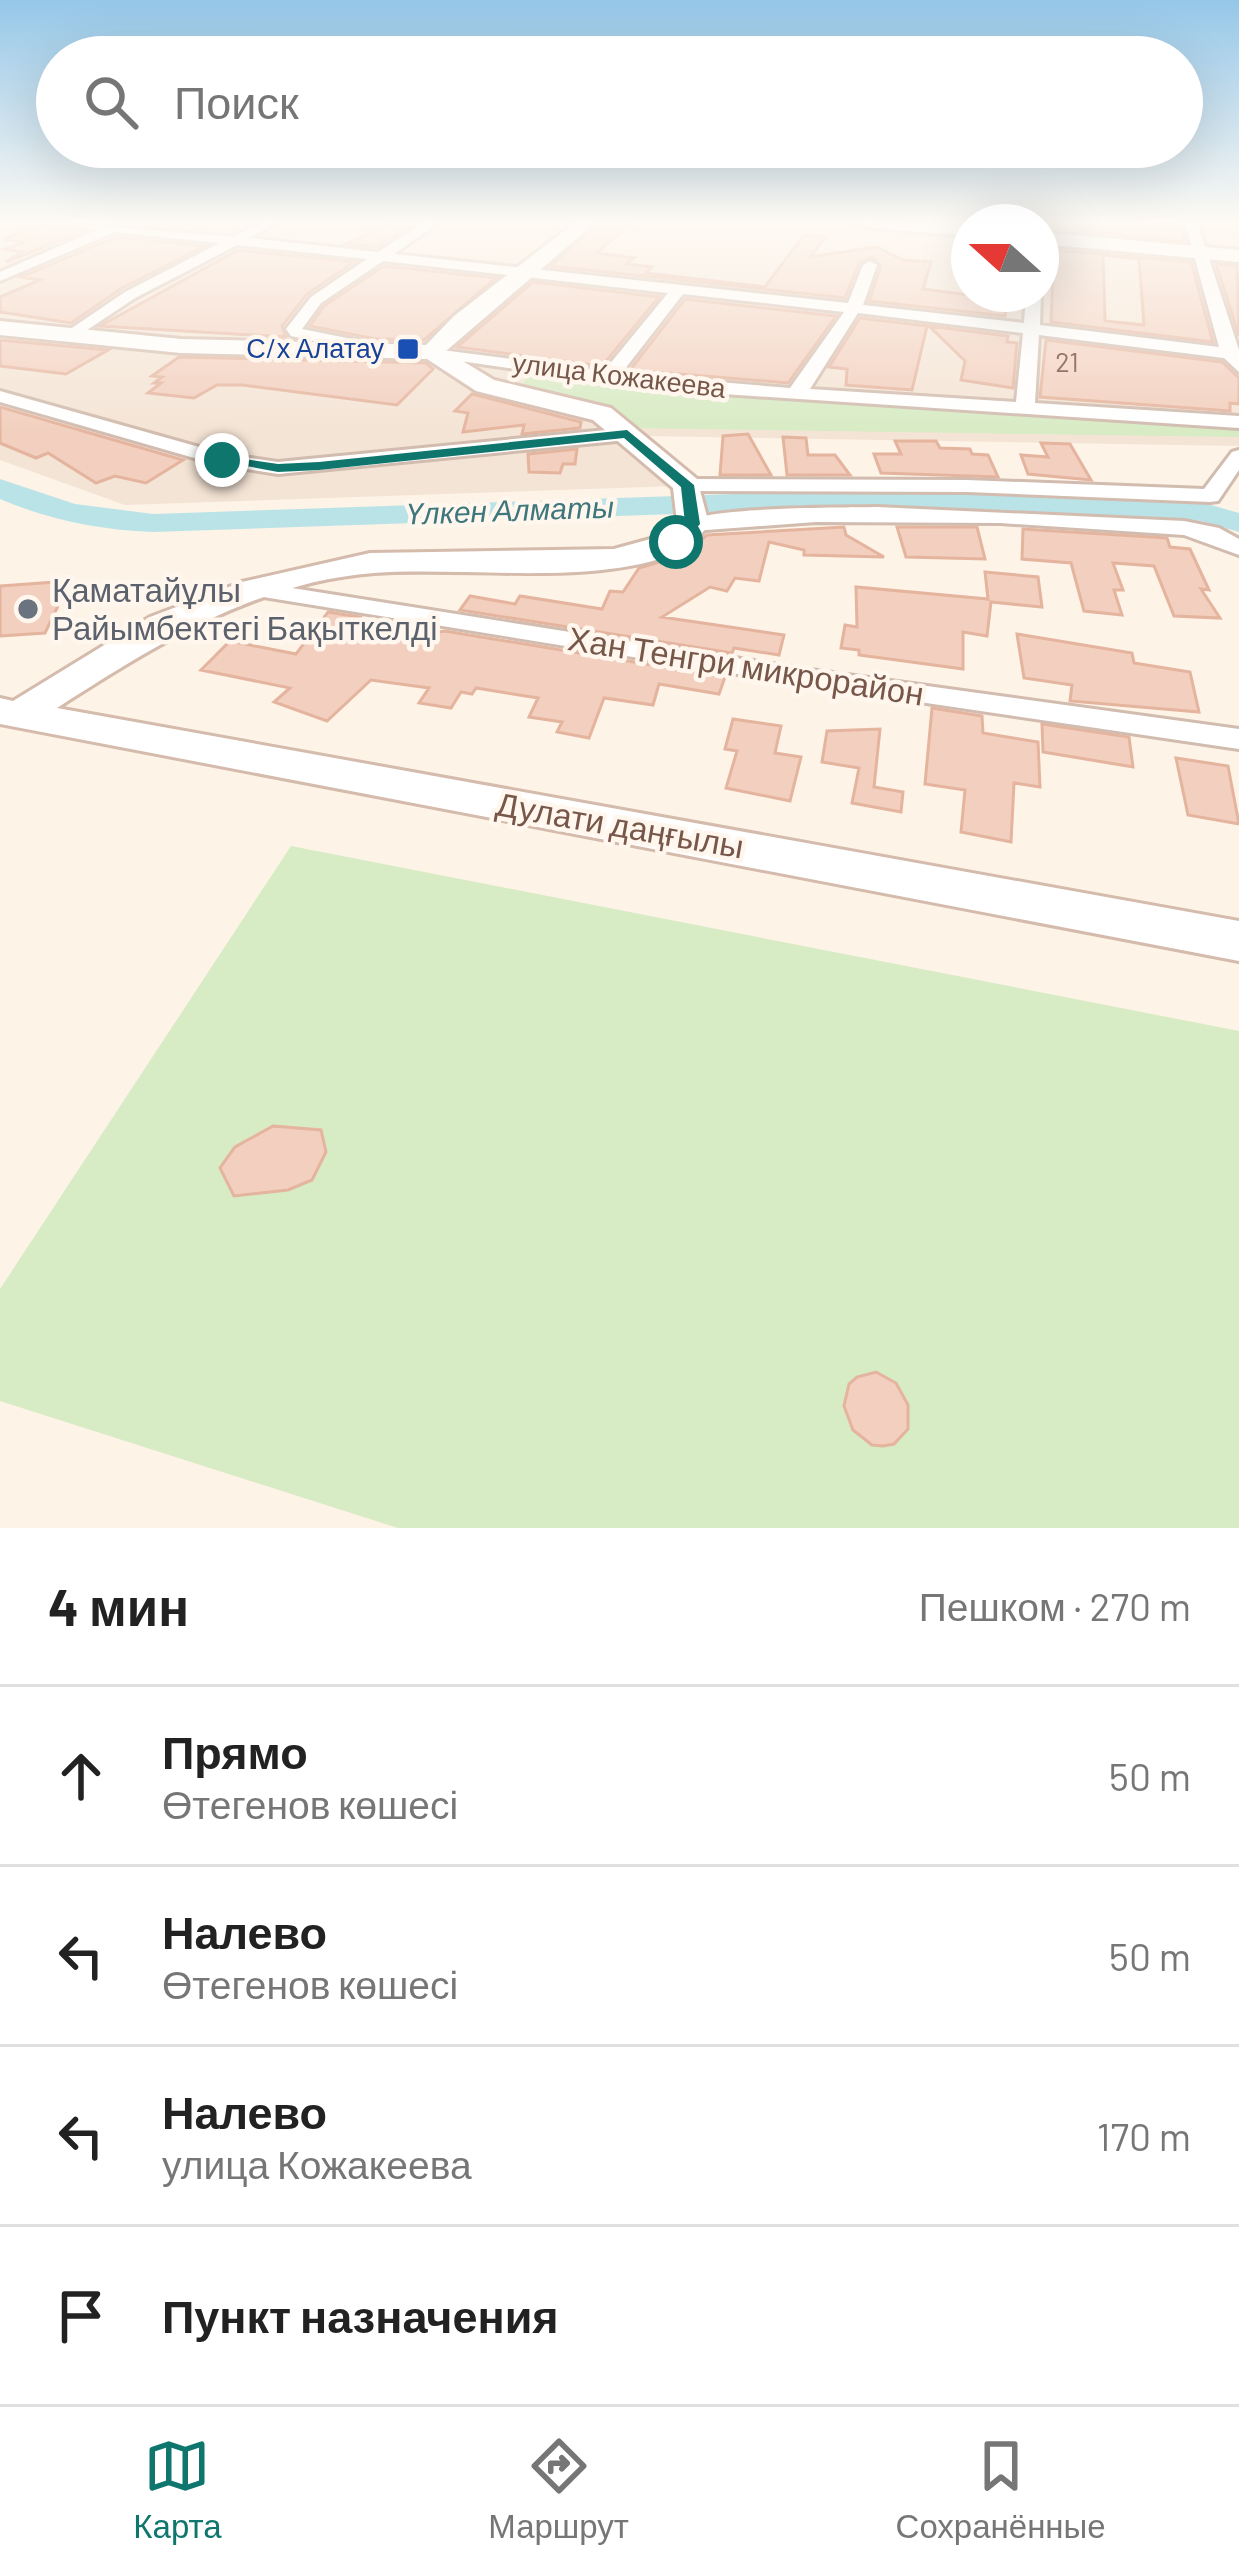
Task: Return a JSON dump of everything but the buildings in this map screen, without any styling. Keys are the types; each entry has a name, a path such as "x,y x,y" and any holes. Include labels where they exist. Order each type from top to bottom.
{"street":[{"path":"72,335 133,293"},
{"path":"325,293 294,328 297,333 385,351"},
{"path":"499,293 432,352 485,386 602,414 627,434 691,504 800,514 959,512 1184,528 1211,533 1239,548"},
{"path":"609,377 675,293"},
{"path":"710,293 1031,329 1236,359 1214,293"},
{"path":"793,394 803,386 859,293"},
{"path":"1025,408 1034,294"},
{"name":"улица Кожакеева","path":"0,328 199,347 432,352 609,377 793,394 1239,422"},
{"name":"улица Кожакеева","path":"0,396 222,460 278,468 627,434"},
{"path":"691,504 967,486 1210,496 1239,456"},
{"path":"9,713 163,625 254,590 370,563 615,559 676,542 691,504"},
{"name":"Хан Тенгри микрорайон","path":"254,590 811,678 1239,739"},
{"name":"Дулати даңғылы","path":"9,713 1239,941"}],"shaded area":[{"path":"0,293 1239,293 1239,446 648,436 705,485 125,505 0,460"}],"green space":[{"path":"528,376 1239,426 1239,437 632,428 607,407 522,384"},
{"path":"291,846 1239,1031 1239,1528 398,1528 0,1401 0,1289"}],"waterway":[{"name":"Үлкен Алматы","path":"0,488 75,514 153,523 910,497 1204,512 1239,523"}],"place":[{"name":"С/х Алатау","path":"408,349"},
{"name":"Қаматайұлы Райымбектегі Бақыткелді","path":"28,609"}],"route":[{"path":"222,460 278,468 319,466 627,434 688,485 693,524 676,542"}]}
